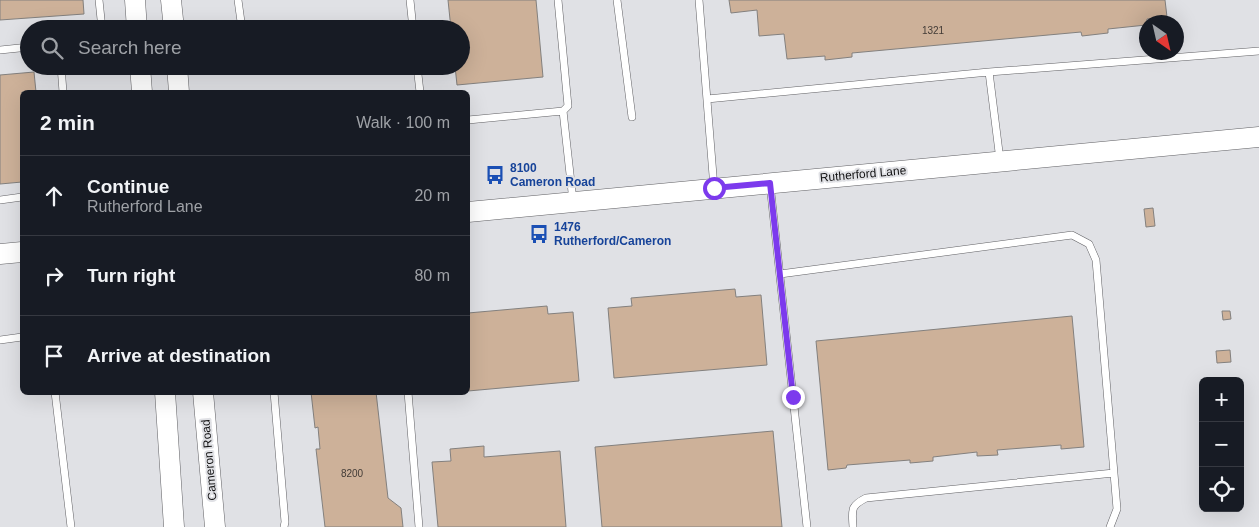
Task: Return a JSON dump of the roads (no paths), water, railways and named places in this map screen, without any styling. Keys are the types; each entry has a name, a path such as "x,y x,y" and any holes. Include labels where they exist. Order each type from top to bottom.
{"street":[{"path":"134,0 136,20"},
{"path":"172,0 173,20"},
{"path":"141,75 142,90"},
{"path":"178,75 179,90"},
{"name":"Rutherford Lane","path":"470,212 1259,137"},
{"path":"0,254 20,252"},
{"path":"165,395 174,527"},
{"name":"Cameron Road","path":"203,395 215,527"}],"lane":[{"path":"99,0 101,20"},
{"path":"238,0 241,20"},
{"path":"410,0 412,20"},
{"path":"470,120 563,111 568,106 558,0"},
{"path":"617,0 632,117"},
{"path":"698,0 714,188"},
{"path":"0,50 20,48"},
{"path":"707,99 989,72 1259,51"},
{"path":"989,72 1000,162"},
{"path":"62,75 63,90"},
{"path":"418,75 420,90"},
{"path":"563,111 572,202"},
{"path":"770,183 807,527"},
{"path":"0,200 20,197"},
{"path":"780,274 1072,234 1089,244 1096,260 1117,509 1110,527"},
{"path":"0,340 20,337"},
{"path":"55,395 71,527"},
{"path":"274,395 284,527"},
{"path":"408,395 418,527"},
{"path":"852,527 852,510 857,503 866,498 1114,472"}],"place":[{"name":"8100 Cameron Road","path":"495,175"},
{"name":"1476 Rutherford/Cameron","path":"539,234"}]}
